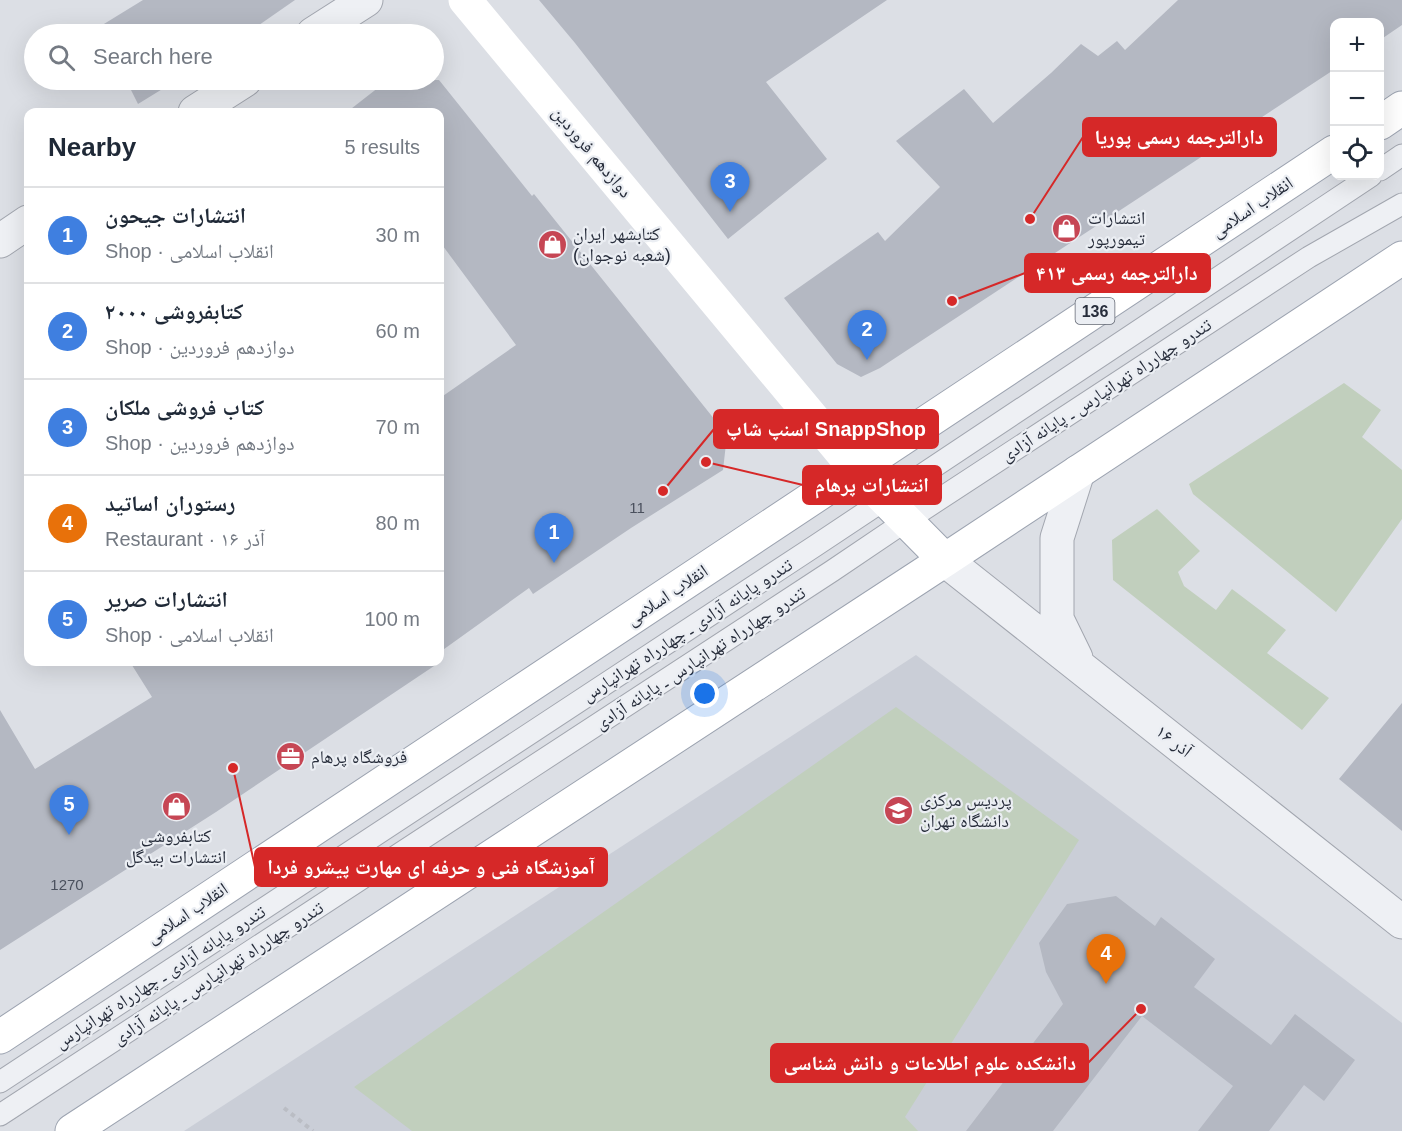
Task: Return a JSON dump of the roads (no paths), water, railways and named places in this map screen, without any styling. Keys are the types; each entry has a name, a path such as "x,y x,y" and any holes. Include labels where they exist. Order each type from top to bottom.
{"main road":[{"name":"دوازدهم فروردین","path":"465,0 856,470 945,560"},
{"path":"1384,120 1402,108"},
{"name":"انقلاب اسلامی","path":"0,1037 1330,155"},
{"path":"72,1131 1402,258"}],"street":[{"path":"329,24 366,0"},
{"path":"201,108 229,90"},
{"path":"0,241 24,225"},
{"path":"1078,472 1057,538 1057,619 1081,668"},
{"name":"۱۶ آذر","path":"945,560 1402,922"}],"lane":[{"path":"1384,167 1402,155"},
{"name":"تندرو پایانه آزادی ـ چهارراه تهرانپارس","path":"0,1082 896,510 1365,180"},
{"name":"تندرو چهارراه تهرانپارس ـ پایانه آزادی","path":"0,1115 832,571 896,510 1309,257 1402,204"}],"place":[{"name":"کتاب فروشی ملکان","path":"730,212"},
{"name":"دارالترجمه رسمی پوریا","path":"1030,219"},
{"name":"انتشارات تیمورپور","path":"1067,228"},
{"name":"کتابشهر ایران (شعبه نوجوان)","path":"552,244"},
{"name":"دارالترجمه رسمی ۴۱۳","path":"952,301"},
{"name":"کتابفروشی ۲۰۰۰","path":"867,360"},
{"name":"انتشارات پرهام","path":"706,462"},
{"name":"اسنپ شاپ SnappShop","path":"663,491"},
{"name":"انتشارات جیحون","path":"554,563"},
{"name":"فروشگاه پرهام","path":"290,757"},
{"name":"آموزشگاه فنی و حرفه ای مهارت پیشرو فردا","path":"233,768"},
{"name":"کتابفروشی انتشارات بیدگل","path":"176,807"},
{"name":"پردیس مرکزی دانشگاه‌ تهران","path":"899,810"},
{"name":"انتشارات صریر","path":"69,835"},
{"name":"رستوران اساتید","path":"1106,984"},
{"name":"دانشکده علوم اطلاعات و دانش شناسی","path":"1141,1009"}]}
